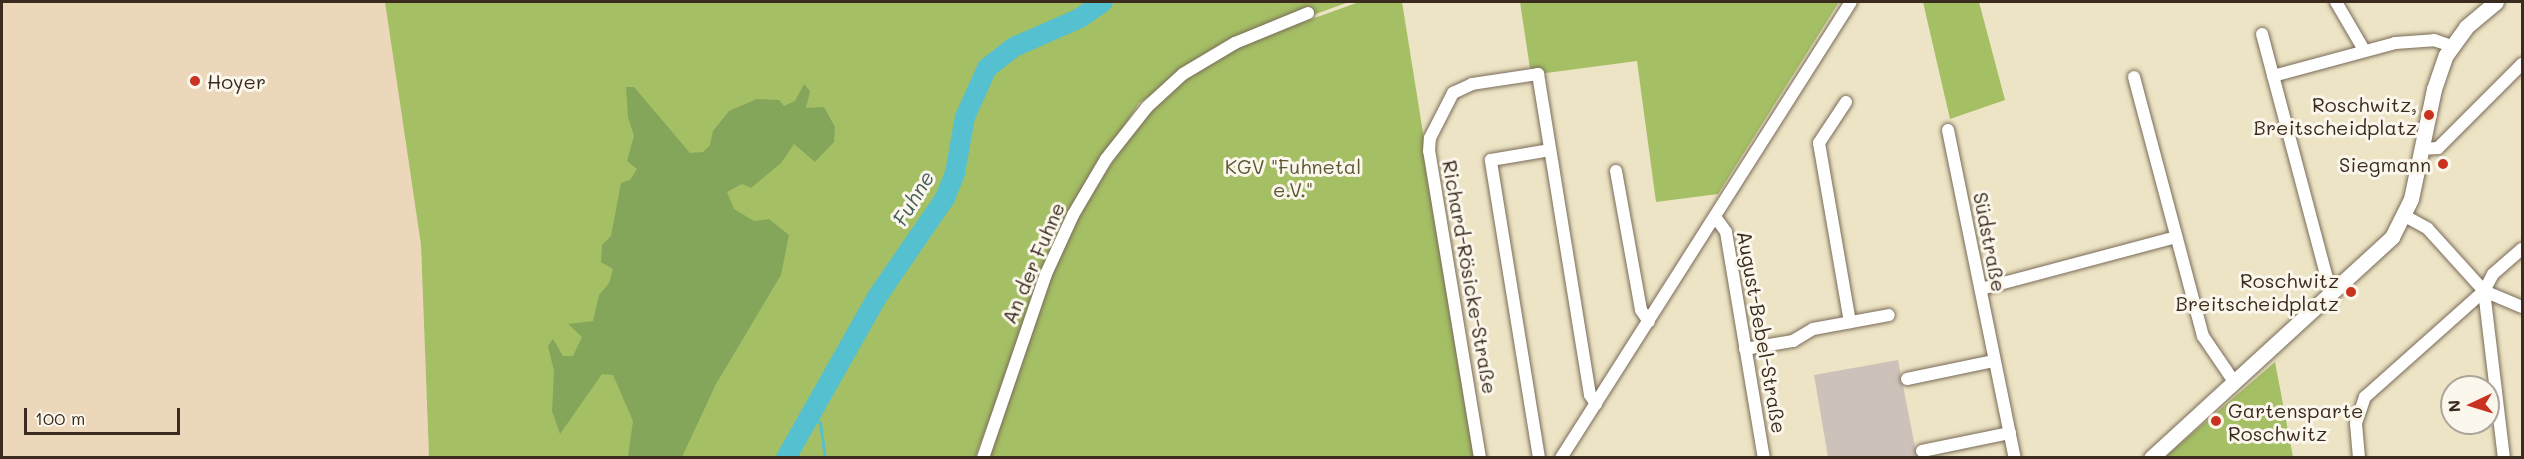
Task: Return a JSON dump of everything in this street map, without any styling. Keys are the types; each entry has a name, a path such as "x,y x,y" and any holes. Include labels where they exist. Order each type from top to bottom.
{"main road":[{"path":"2151,458 2384,247 2405,216 2437,78 2451,46 2470,22 2496,2"}],"street":[{"path":"1561,458 1716,218 1851,2"},
{"path":"2336,2 2364,50"},
{"name":"An der Fuhne","path":"983,458 1046,274 1069,222 1106,159 1147,107 1184,74 1235,43 1308,13"},
{"path":"2262,34 2327,278 2337,291"},
{"path":"2273,76 2364,50 2434,40 2451,46"},
{"path":"2421,149 2438,148 2523,64"},
{"name":"Richard-Rösicke-Straße","path":"1480,458 1429,151 1430,138 1453,93 1472,84 1538,74 1590,395 1596,404"},
{"path":"2134,77 2207,346 2235,383"},
{"path":"1846,102 1820,143 1850,322"},
{"name":"Südstraße","path":"1948,130 2015,458"},
{"name":"Richard-Rösicke-Straße","path":"1539,458 1491,160 1550,150"},
{"path":"1616,171 1641,310 1649,322"},
{"path":"2405,216 2428,229 2484,291 2523,307"},
{"name":"August-Bebel-Straße","path":"1716,218 1726,232 1764,458"},
{"path":"1981,289 2176,237"},
{"path":"2359,458 2356,423 2365,397 2484,291 2493,274 2523,249"},
{"path":"2484,291 2504,458"},
{"path":"1746,349 1793,341 1813,329 1890,315"},
{"path":"1907,379 1994,361"},
{"path":"1922,451 2010,433"}],"shaded area":[{"path":"2,2 385,2 421,245 429,457 2,457"},
{"path":"1898,360 1917,457 1828,457 1814,375"}],"green space":[{"path":"385,2 1349,2 1235,43 1139,103 1060,228 975,458 793,457 874,312 788,457 429,457 421,245","holes":["960,167 942,211 887,291"]},
{"name":"KGV \"Fuhnetal e.V.\"","path":"1359,2 1402,2 1475,457 986,458 1056,258 1084,205 1145,114 1184,77 1239,45"},
{"path":"1520,2 1839,2 1718,194 1656,202 1637,61 1531,75"},
{"path":"1923,2 1979,2 2005,100 1950,119"},
{"path":"804,84 810,91 806,108 824,107 835,127 834,142 815,162 794,144 781,163 751,188 742,184 727,192 734,209 754,221 769,219 789,235 781,275 716,384 682,457 628,457 633,421 613,375 602,374 560,434 552,411 554,371 548,346 553,339 563,356 573,356 582,337 568,324 593,321 599,295 609,283 613,269 601,262 602,245 611,236 621,183 630,180 637,169 627,161 634,136 628,117 626,87 634,87 690,153 703,152 710,145 713,131 729,111 757,99 779,100 784,106 795,101"},
{"path":"2275,362 2293,457 2165,457"}],"waterway":[{"name":"Fuhne","path":"786,458 877,297 945,198 955,173 965,117 987,68 1014,47 1080,18 1103,2"},
{"path":"811,414 820,423 825,458"}],"place":[{"name":"Hoyer","path":"195,81"},
{"name":"Roschwitz, Breitscheidplatz","path":"2429,115"},
{"name":"Siegmann","path":"2443,164"},
{"name":"Roschwitz Breitscheidplatz","path":"2351,292"},
{"name":"Gartensparte Roschwitz","path":"2216,421"}]}
